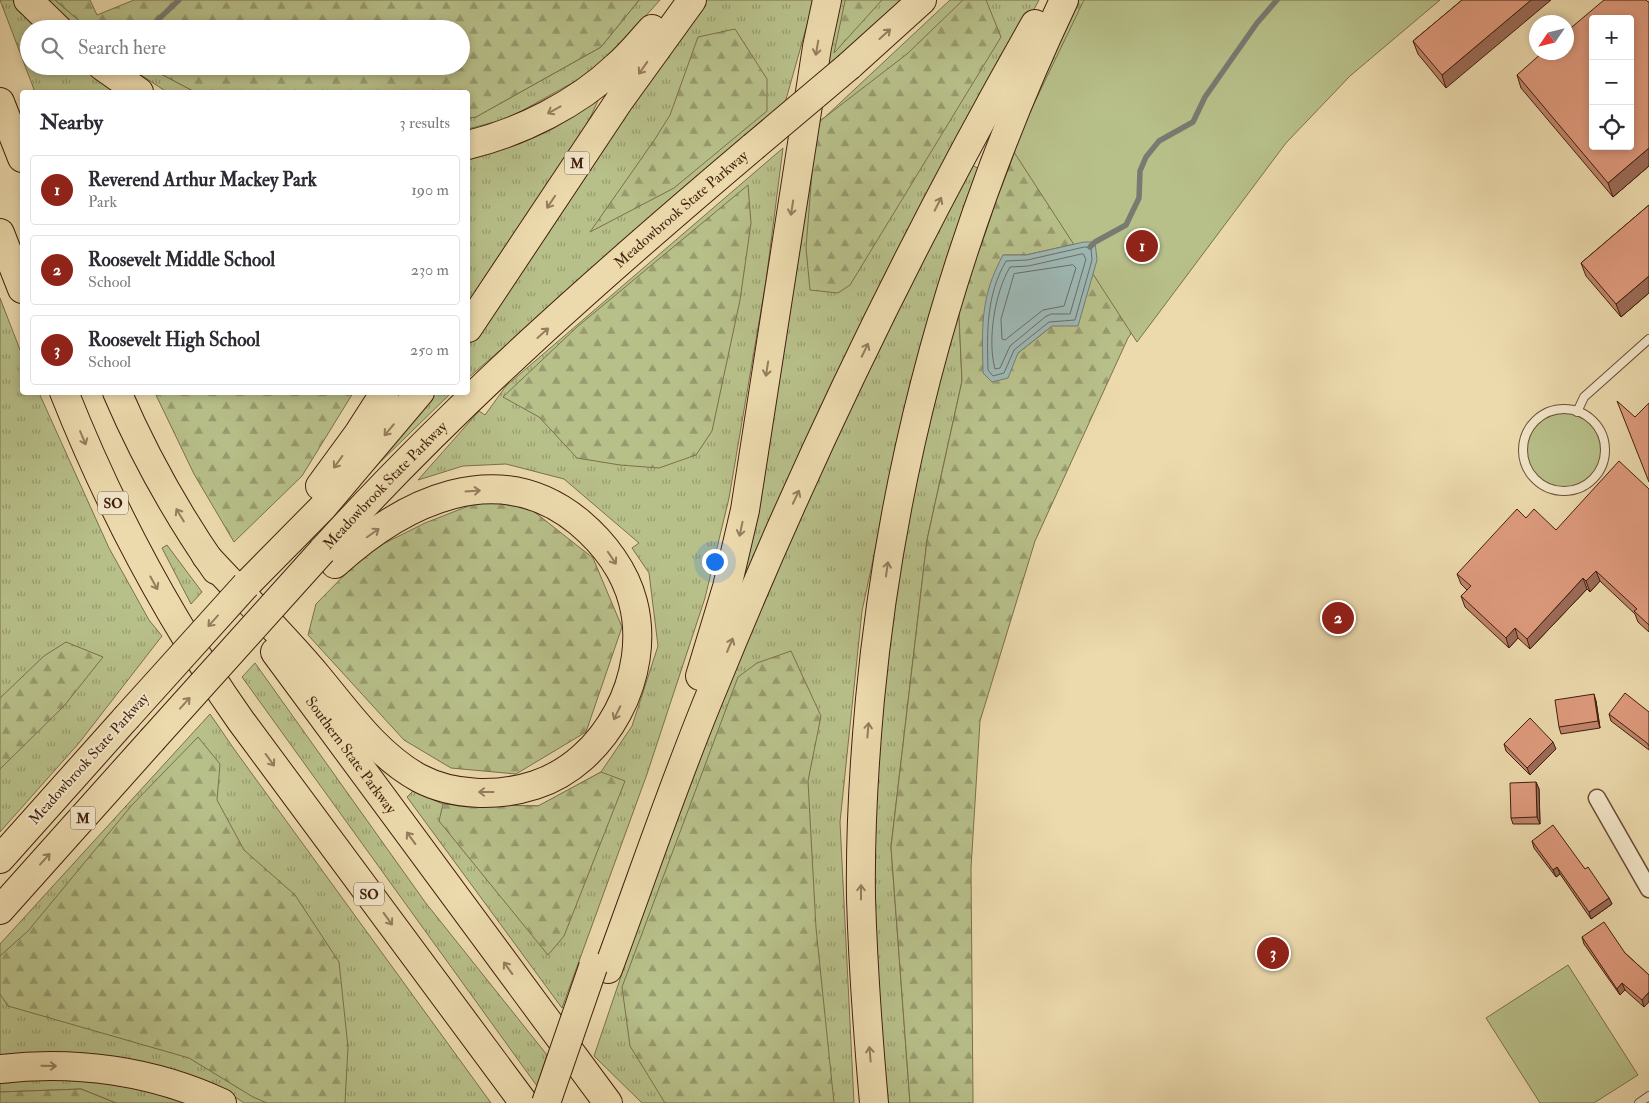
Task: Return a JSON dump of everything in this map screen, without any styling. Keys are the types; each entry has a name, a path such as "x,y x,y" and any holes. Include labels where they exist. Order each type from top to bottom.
{"highway":[{"path":"28,0 49,20"},
{"path":"470,144 525,124 572,100 616,67 680,0"},
{"name":"M","path":"470,325 619,101 692,0"},
{"path":"562,1103 600,968 692,698 727,587 745,510 817,47 827,0"},
{"name":"Meadowbrook State Parkway","path":"328,557 393,475 506,366 922,0"},
{"path":"546,1103 712,688 790,508 854,372 945,192 1049,0"},
{"path":"874,1103 865,1000 861,896 864,800 875,652 896,512 927,374 966,242 1015,108 1064,0"},
{"path":"115,75 136,90"},
{"path":"0,102 20,153"},
{"path":"0,233 20,284"},
{"name":"SO","path":"65,395 93,462 121,520 152,580 204,666 241,721 524,1103"},
{"name":"Southern State Parkway","path":"118,395 166,492 206,556 608,1103"},
{"path":"128,395 129,419"},
{"path":"246,585 358,434 383,395"},
{"name":"Meadowbrook State Parkway","path":"0,859 246,585 351,475 418,395"},
{"path":"206,556 318,676 346,712 377,745 407,770 436,785 470,792 506,792 538,784 554,777 582,758 607,731 617,715 631,676 634,656 636,639 633,604 624,579 612,558 587,528 559,508 509,491 459,492 426,502 406,511 368,536 328,557"},
{"name":"M","path":"0,910 248,631 328,557"},
{"path":"0,1069 42,1066 97,1068 150,1078 222,1103"}],"street":[{"path":"1597,798 1649,889"}],"lane":[{"path":"1577,412 1584,397 1649,339"},
{"path":"1560,409 1577,412 1596,424 1603,436 1605,449 1604,463 1598,475 1588,484 1576,490 1563,491 1550,488 1538,482 1529,471 1524,458 1524,445 1528,432 1536,420 1547,413 1560,409"},
{"path":"1638,1103 1649,1096"}],"green space":[{"path":"0,0 20,0 39,20 20,20 20,53"},
{"path":"47,0 55,0 78,20 68,20"},
{"path":"55,0 90,0 97,15 134,0 639,0 601,47 476,117 470,118 470,90 191,90 163,75 470,75 470,20 78,20"},
{"path":"639,0 660,0 599,68 509,118 470,128 470,118 476,117 601,47"},
{"path":"705,0 814,0 785,103 470,376 470,339"},
{"path":"838,0 906,0 822,73"},
{"path":"882,0 834,53 845,1"},
{"path":"950,0 1039,0 939,186 733,611 809,129 825,117"},
{"path":"963,0 986,0 1001,37 850,285 838,293 810,290 806,248 814,147 820,121 907,54"},
{"path":"1073,0 1426,0 1276,134 1128,338 1035,541 980,721 971,868 973,1103 910,1103 891,847 927,540 962,381 958,294","holes":["1084,242 1052,326 1018,353 1003,255 1026,255"]},
{"path":"1084,0 1440,0 1350,76 1286,143 1137,342 1012,149"},
{"path":"735,29 767,79 767,111 674,188 590,232 670,115 698,37"},
{"path":"29,75 103,75 124,90 34,90"},
{"path":"141,75 163,75 191,90 164,90"},
{"path":"603,90 583,133 470,303 470,150"},
{"path":"783,148 766,281 729,498 705,598 647,774 562,1008 407,797 413,791 443,804 539,806 601,772 632,726 658,646 649,573 632,548 639,543 564,479 506,464 463,466 418,480 479,411 485,415 506,386"},
{"path":"972,165 981,170 944,268 911,384 862,611 840,822 854,1103 642,1103 594,1056 657,870 738,651 844,417"},
{"path":"748,185 751,223 740,300 712,431 696,455 659,468 620,465 577,458 539,417 503,397 577,327"},
{"path":"958,294 962,381 927,540 891,847 910,1103 883,1103 868,870 877,686 912,464"},
{"path":"0,298 20,350 20,395 40,395 109,548 149,620 162,636 79,743 0,832"},
{"path":"156,395 352,395 302,476 234,542 194,474"},
{"path":"427,395 449,395 366,476"},
{"path":"1564,409 1580,412 1593,421 1602,434 1605,450 1602,466 1593,479 1580,488 1564,491 1548,488 1535,479 1526,466 1523,450 1526,434 1535,421 1548,412"},
{"path":"484,500 532,510 593,558 622,627 586,732 516,774 451,768 404,740 308,635 316,604 367,552 425,523"},
{"path":"167,545 202,592 191,604 162,548"},
{"path":"66,642 103,657 64,706 0,769 0,698 44,656"},
{"path":"791,651 821,716 808,781 816,928 834,1103 665,1103 630,1046 622,987 738,677 757,663"},
{"path":"255,663 425,902 547,1055 537,1086 242,677"},
{"path":"210,714 491,1103 244,1103 226,1091 0,1057 0,944"},
{"path":"198,737 220,764 217,800 244,850 295,895 339,962 348,1047 345,1103 267,1103 253,1097 189,1058 8,1006 0,994 0,956 28,931 132,805"},
{"path":"601,772 625,781 564,936 548,955 439,821 443,804 538,806"},
{"path":"1568,965 1638,1075 1594,1103 1540,1103 1486,1018"},
{"path":"69,1073 198,1103 116,1103 81,1089 0,1092 0,1079"},
{"path":"81,1089 116,1103 0,1103 0,1092"}],"water":[{"path":"1084,242 1095,242 1097,260 1078,326 1052,326 1018,353 1008,378 992,382 983,373 982,341 984,312 995,270 1003,255 1026,255"}],"building":[{"path":"1462,0 1531,0 1442,75 1413,41"},
{"path":"1604,0 1646,0 1649,2 1649,148 1608,183 1517,75 1534,60 1574,60 1574,25"},
{"path":"1649,205 1649,276 1616,304 1581,263"},
{"path":"1617,401 1635,417 1649,403 1649,482"},
{"path":"1619,461 1649,489 1649,625 1634,611 1637,609 1596,571 1586,581 1583,578 1527,639 1515,628 1506,638 1461,596 1471,586 1457,574 1517,509 1526,518 1534,509 1556,530"},
{"path":"1625,693 1649,712 1649,746 1609,714"},
{"path":"1594,694 1598,721 1559,727 1555,700"},
{"path":"1530,718 1553,742 1527,768 1504,744"},
{"path":"1536,782 1537,817 1511,818 1510,783"},
{"path":"1553,825 1585,869 1588,867 1609,898 1589,912 1557,867 1553,870 1532,841"},
{"path":"1604,922 1625,953 1649,975 1649,992 1642,1000 1622,983 1617,989 1582,937"}],"waterway":[{"path":"158,20 179,0"},
{"path":"1090,247 1095,242 1126,225 1139,198 1140,171 1146,157 1159,141 1193,122 1205,97 1257,23 1277,0"}],"place":[{"name":"Reverend Arthur Mackey Park","path":"1142,246"},
{"name":"Roosevelt Middle School","path":"1338,618"},
{"name":"Roosevelt High School","path":"1273,953"}]}
